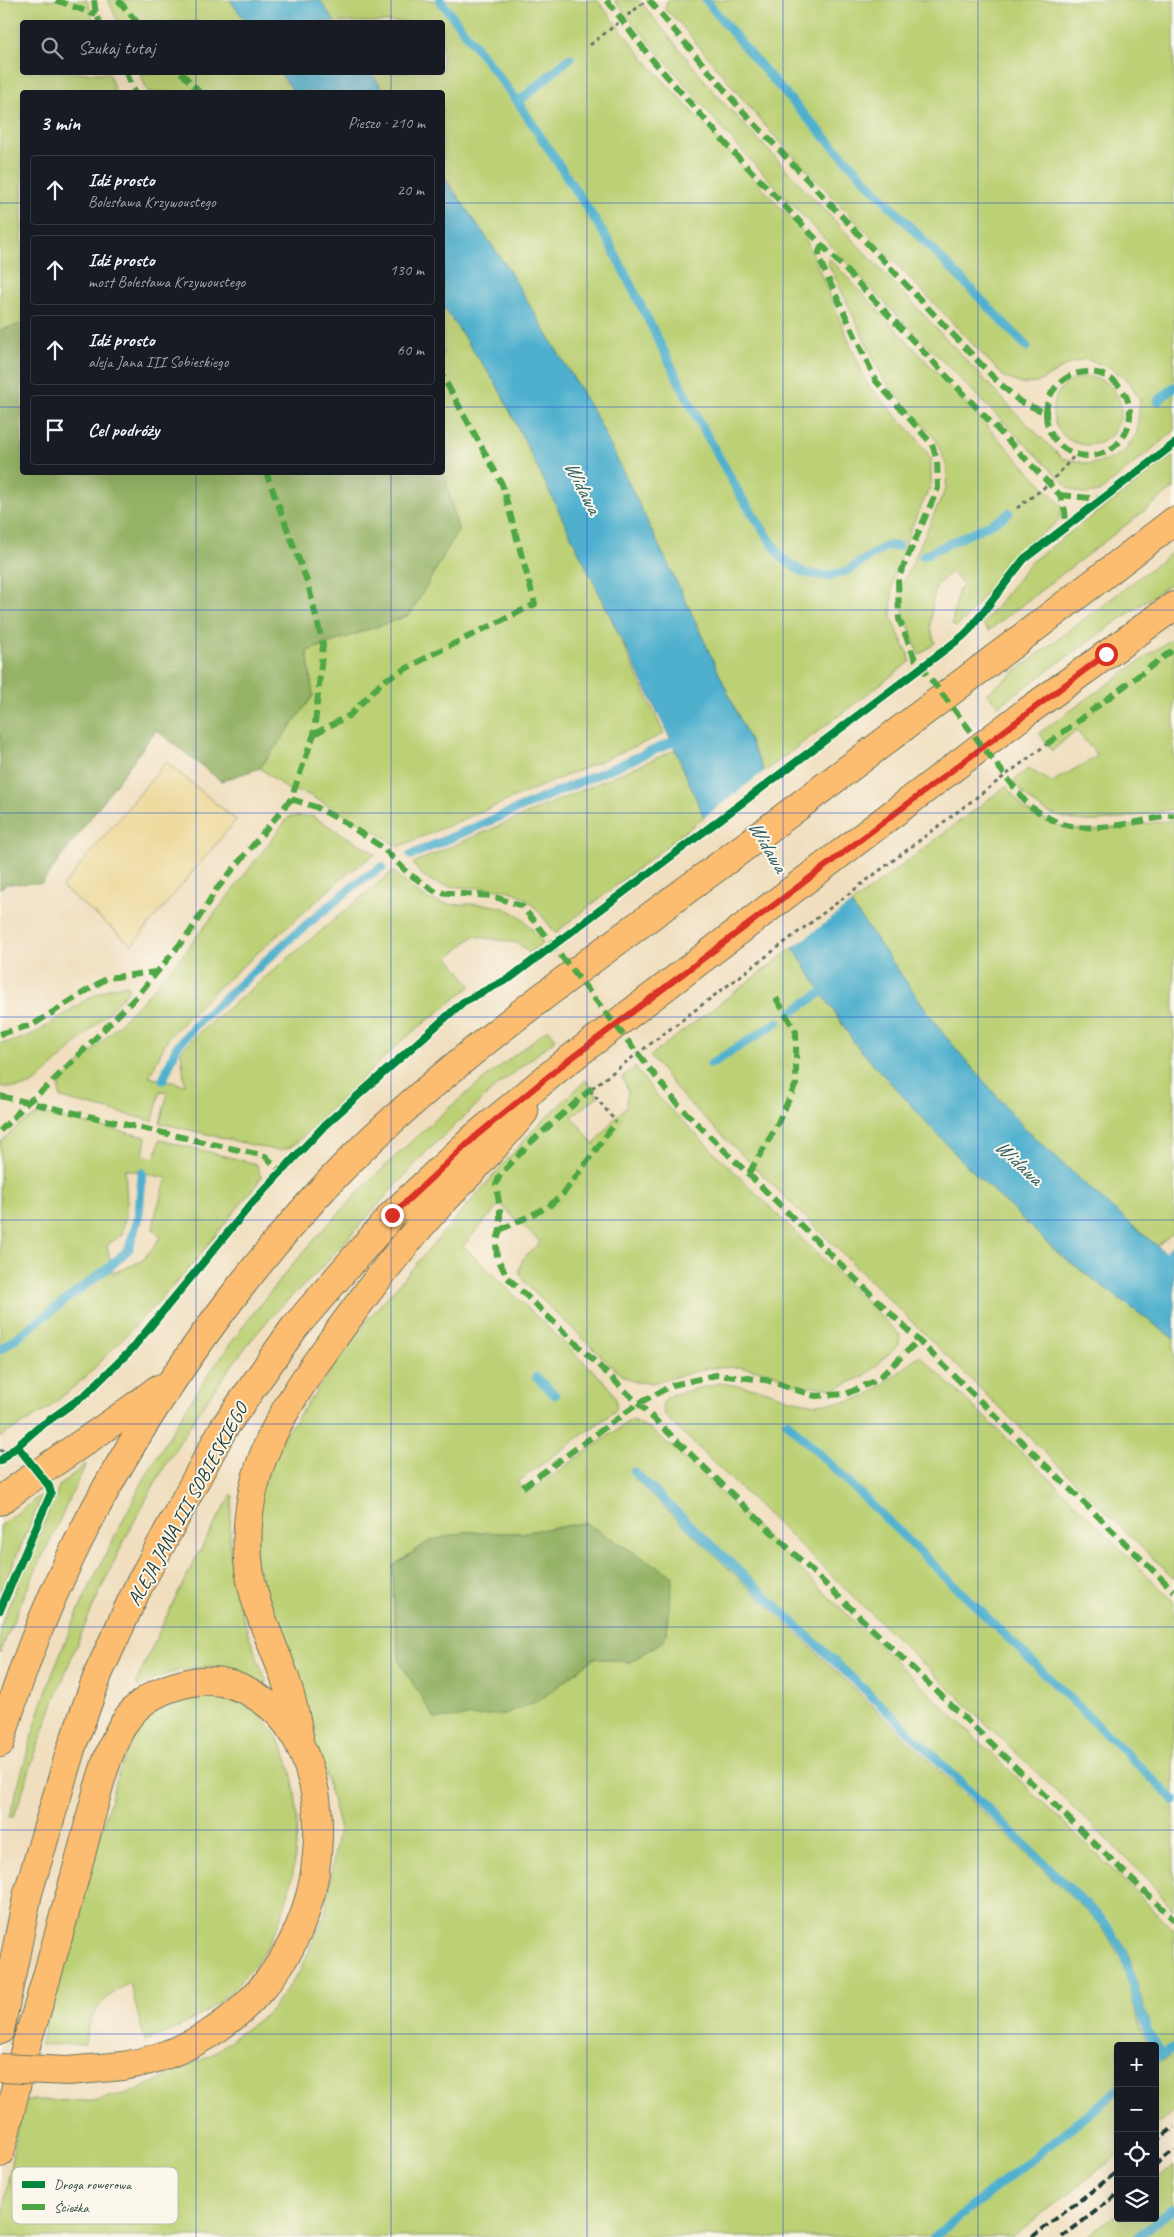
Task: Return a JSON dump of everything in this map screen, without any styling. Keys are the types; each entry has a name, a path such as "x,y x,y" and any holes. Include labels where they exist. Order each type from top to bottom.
{"main road":[{"path":"0,1743 24,1669 52,1598 82,1535 123,1458 175,1376 210,1326 271,1247 334,1177 373,1138 427,1090 531,1006 986,666 1174,521"},
{"path":"0,2068 68,2071 123,2066 167,2056 212,2034 246,2006 284,1958 307,1907 316,1869 319,1823 315,1792 302,1750 285,1679 256,1601 248,1561 248,1518 254,1481 263,1453 275,1427 296,1389 360,1302 432,1213 498,1144 566,1062 1024,714 1174,606"},
{"name":"ALEJA JANA III SOBIESKIEGO","path":"0,2030 28,1893 71,1750 99,1672 138,1587 223,1429 294,1328 392,1215 476,1136 566,1062"},
{"path":"0,1501 38,1472 119,1419 175,1376"},
{"path":"0,2153 28,2039 104,1773 126,1720 149,1698 177,1685 204,1680 228,1683 247,1690 266,1702 293,1730 302,1750"}],"path":[{"path":"590,45 647,0"},
{"path":"1017,508 1049,484 1075,455"},
{"path":"616,1122 591,1089 1047,744"},
{"path":"2,1454 16,1446"}],"green space":[{"path":"0,0 87,0 93,20 20,20 20,75 110,75 114,90 20,90 20,325 0,330"},
{"path":"108,0 230,0 245,20 117,20"},
{"path":"320,0 597,0 650,66 803,232 867,384 914,435 931,458 931,485 911,528 893,578 891,617 911,661 764,772 691,612 597,418 505,264 445,178 445,90 384,90 372,75 445,75 445,20 334,20"},
{"path":"614,0 639,0 719,98 1017,414 1062,458 1089,464 1107,461 1124,452 1137,433 1140,400 1129,381 1111,368 1085,359 1069,364 1037,383 1021,384 1004,377 767,128 677,20 665,10 667,0 1174,0 1174,431 1099,492 1086,494 1070,489 876,294 731,139"},
{"path":"141,75 281,75 293,90 147,90"},
{"path":"829,258 1062,506 1059,521 1020,550 965,619 956,627 952,624 958,591 964,586 951,572 936,586 930,627 935,643 919,655 900,601 901,588 946,488 947,467 936,440 884,380 827,261"},
{"path":"445,309 498,387 598,590 664,734 398,847 375,831 307,794 287,789 260,768 313,696 307,651 410,615 458,530 444,475"},
{"path":"20,325 20,475 444,475 458,530 410,615 307,651 313,696 260,768 221,781 156,730 42,883 6,884 0,889 0,330"},
{"path":"1087,377 1100,380 1111,387 1118,398 1121,411 1118,424 1111,435 1100,442 1087,445 1074,442 1063,435 1056,424 1053,411 1056,398 1063,387 1074,380"},
{"path":"1174,455 1174,488 988,631 983,624 1031,562"},
{"path":"1174,551 1174,581 998,706 987,693"},
{"path":"1174,637 1174,809 1119,819 1082,821 1064,818 1047,812 1031,801 1013,781 1028,769 1052,782 1098,756 1076,730 1052,751 1039,733"},
{"path":"675,750 704,817 555,933 536,908 522,896 494,888 448,886 434,882 422,875 413,863"},
{"path":"1006,786 1025,810 1054,824 1074,829 1092,831 1174,820 1174,1232 1157,1246 1108,1205 1025,1129 945,1036 851,904"},
{"path":"312,816 376,854 349,872 210,995 168,1038 149,1077 185,1085 181,1051 197,1034 393,871 428,899 451,904 482,904 512,911 527,923 543,943 529,953 518,943 474,936 449,957 471,986 399,1043 291,1147 281,1150 269,1149 160,1123 168,1092 160,1091 153,1121 61,1098 59,1088 61,1083 145,998 182,956 289,817"},
{"path":"793,948 855,1044 963,1162 1059,1254 1174,1339 1174,1579 684,1098 650,1056"},
{"path":"127,985 129,990 106,1015 37,1081 19,1088 0,1086 0,1043 34,1034 94,995 110,988"},
{"path":"548,1029 556,1039 497,1086 427,1151 311,1279 271,1317 247,1345 214,1390 182,1438 153,1487 101,1590 77,1643 56,1697 18,1805 13,1817 9,1817 40,1710 76,1615 141,1486 203,1382 264,1300 296,1261 365,1186 436,1119"},
{"path":"635,1067 658,1097 900,1335 899,1344 866,1375 836,1389 794,1384 773,1373 740,1367 708,1368 653,1383 635,1382 621,1375 526,1284 519,1271 523,1259 540,1242 500,1204 463,1246 608,1385 616,1404 614,1412 517,1482 526,1494 631,1420 648,1428 675,1449 1136,1892 1174,1931 1174,2112 1159,2123 1159,2062 1169,2057 1151,2031 1127,1949 1104,1916 638,1471 633,1477 1100,1924 1121,1958 1140,2028 1147,2042 1114,2042 1114,2158 1012,2237 0,2237 0,2227 20,2111 24,2100 92,2101 136,2091 211,2055 271,2010 300,1971 325,1914 339,1826 327,1780 254,1556 256,1503 279,1443 369,1318 533,1130 586,1080 598,1096 572,1116 594,1145 612,1121 626,1107 628,1091 622,1077","holes":["585,1523 673,1576 630,1662 594,1658 540,1700 504,1714 400,1663 394,1613 393,1566 429,1541 465,1532 520,1533"]},
{"path":"37,1115 48,1115 146,1137 143,1155 155,1158 160,1140 253,1163 257,1165 261,1177 187,1271 87,1376 46,1410 0,1437 0,1143 19,1125","holes":["125,1169 167,1178 156,1212 153,1230 161,1237 142,1261 113,1273 107,1245 122,1235 127,1204"]},
{"path":"919,1355 1076,1504 1174,1602 1174,1911 1146,1877 665,1416 662,1407 664,1401 671,1395 720,1383 761,1389 790,1399 815,1404 843,1402 865,1397 896,1375"},
{"path":"86,1464 22,1600 0,1653 0,1626 60,1485"},
{"path":"232,1494 230,1546 236,1592 249,1636 267,1683 263,1684 230,1670 200,1668 169,1674 137,1687 137,1680 170,1609 206,1539"},
{"path":"40,1496 38,1506 0,1594 0,1526"},
{"path":"585,1523 673,1576 665,1640 630,1662 594,1658 540,1700 504,1714 435,1719 400,1663 394,1613 393,1566 429,1541 465,1532 520,1533"},
{"path":"197,1694 237,1701 266,1722 285,1753 295,1792 297,1834 292,1877 281,1916 266,1948 242,1980 214,2005 182,2025 145,2041 130,1983 112,1994 99,2007 90,2024 85,2044 40,2045 117,1777 130,1744 143,1722 152,1714 178,1700"},
{"path":"1174,2166 1174,2237 1085,2237 1114,2216 1114,2222 1159,2222 1159,2178"}],"sand":[{"path":"166,762 236,820 132,945 62,887"}],"water":[{"path":"230,0 320,0 334,20 245,20"},
{"path":"281,75 372,75 384,90 293,90"},
{"name":"Widawa","path":"445,179 505,264 597,418 691,612 764,772 795,826 945,1036 1025,1129 1108,1205 1174,1260 1174,1339 1059,1254 963,1162 855,1044 799,957 704,817 672,742 498,387 445,309"}],"pier":[{"path":"766,770 798,825 853,902 791,949 702,819"}],"waterway":[{"path":"440,0 518,102 608,240 699,421 740,495 782,558 804,573 826,576 847,571 886,546 898,546"},
{"path":"706,0 743,46 822,134 1027,347"},
{"path":"518,102 570,58"},
{"path":"1158,401 1174,387"},
{"path":"923,556 1001,519 1009,513"},
{"path":"411,855 682,738"},
{"path":"163,1080 176,1048 195,1025 292,937 358,882 382,867"},
{"path":"792,1012 831,986"},
{"path":"711,1064 778,1022"},
{"path":"0,1350 108,1268 129,1249 139,1214 142,1173"},
{"path":"1161,1264 1174,1249"},
{"path":"536,1377 555,1395"},
{"path":"787,1422 1174,1800"},
{"path":"634,1472 903,1726 1105,1923 1123,1951 1141,2014 1149,2034 1162,2054"},
{"path":"1159,2057 1172,2048"},
{"path":"934,2237 1114,2093"},
{"path":"1137,2237 1174,2208"}],"railway":[{"path":"1159,2139 1174,2127"},
{"path":"1159,2162 1174,2150"},
{"path":"1032,2237 1114,2174"},
{"path":"1062,2237 1114,2197"}],"marked path":[{"path":"56,0 96,15"},
{"path":"94,0 96,15 99,20"},
{"path":"118,0 135,20"},
{"path":"607,0 650,57 736,155 1060,495 1065,511 1066,525"},
{"path":"649,0 738,106 993,377 1019,401 1046,413"},
{"path":"127,75 134,90"},
{"path":"184,75 197,90"},
{"path":"822,245 819,252 820,261 876,381 932,444 937,460 938,488 898,579 899,619 915,659 1028,805 1045,816 1062,824 1088,828 1118,825 1174,815"},
{"path":"1088,372 1104,375 1123,391 1127,398 1130,414 1127,430 1111,449 1104,453 1088,456 1072,453 1053,437 1049,430 1046,414 1049,398 1065,379 1072,375 1088,372"},
{"path":"314,734 350,715 383,681 535,604 502,484 445,380"},
{"path":"0,1131 27,1103 48,1086 139,994 190,932 216,890 291,799 314,734 323,645 308,584 267,475"},
{"path":"1060,495 1101,499"},
{"path":"1047,744 1174,649"},
{"path":"291,799 316,807 342,821 382,847 409,874 436,892 492,896 522,906 679,1106 1174,1591"},
{"path":"0,1034 34,1024 107,978 156,972"},
{"path":"749,1173 774,1131 796,1084 796,1032 776,998"},
{"path":"592,1088 530,1143 500,1175 496,1185 500,1208 500,1230 496,1244 497,1257 507,1277 1174,1920"},
{"path":"0,1096 265,1156 281,1171"},
{"path":"500,1230 548,1207 564,1193 616,1122"},
{"path":"523,1487 639,1403 673,1385 716,1375 766,1380 815,1396 846,1394 877,1380 919,1340"}],"cycle path":[{"path":"0,1461 38,1428 86,1394 131,1350 253,1202 325,1125 463,1002 510,978 963,636 1024,559 1174,444"},
{"path":"0,1610 51,1493 49,1486 17,1446"}],"route":[{"path":"392,1215 476,1136 561,1066 1024,714 1106,654"}]}
